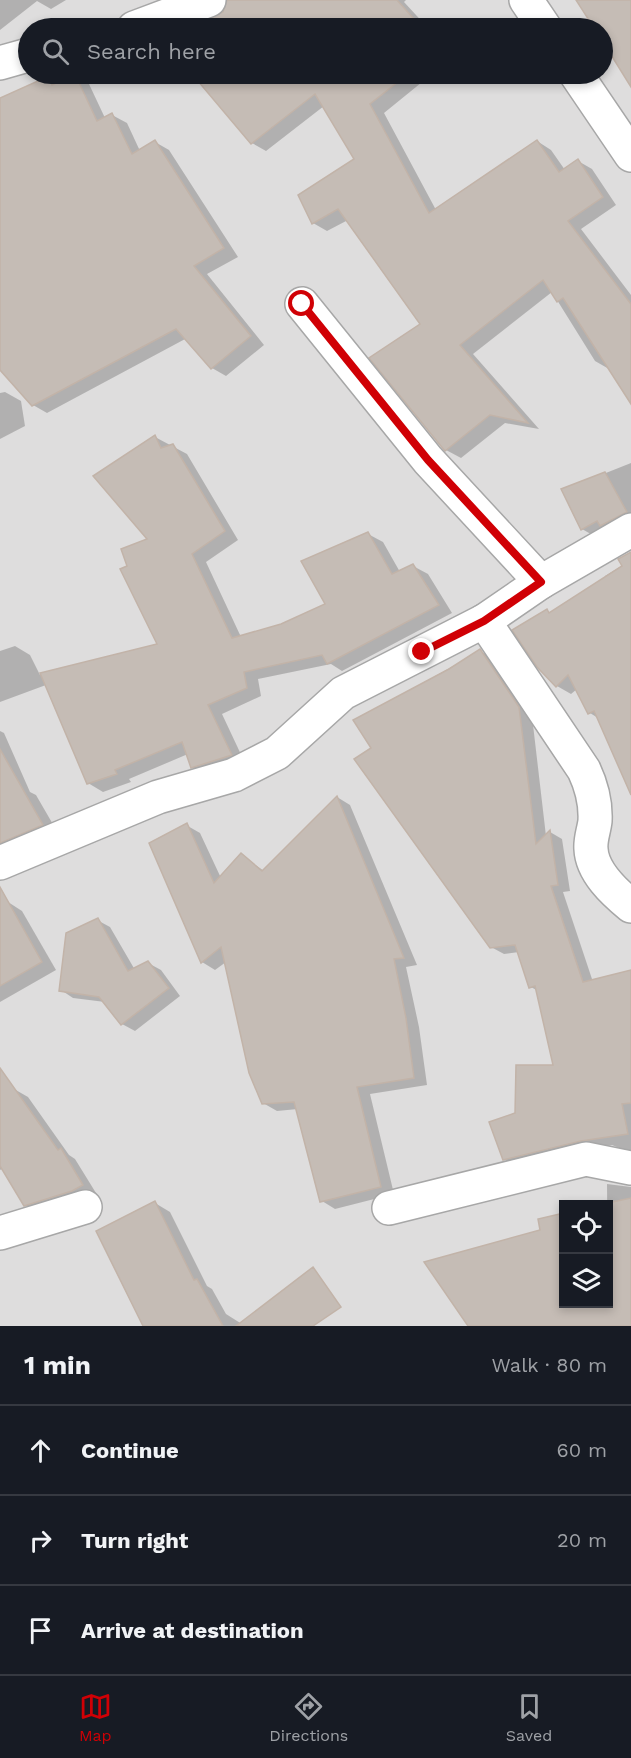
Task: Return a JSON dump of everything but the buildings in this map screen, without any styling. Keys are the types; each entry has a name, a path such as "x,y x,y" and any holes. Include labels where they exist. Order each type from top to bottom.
{"street":[{"path":"161,18 209,0"},
{"path":"526,0 538,18"},
{"path":"0,63 18,58"},
{"path":"583,84 631,155"},
{"path":"302,304 428,460 541,582"},
{"path":"0,863 158,797 234,775 277,753 343,693 484,621 541,582 631,530"},
{"path":"484,621 584,770 593,791 595,820 591,849 595,864 605,881 631,906"},
{"path":"389,1208 586,1159 631,1168"},
{"path":"0,1233 85,1207"}],"shaded area":[{"path":"0,0 631,0 631,1326 0,1326"}],"route":[{"path":"302,304 428,460 541,582 484,621 422,652"}]}
